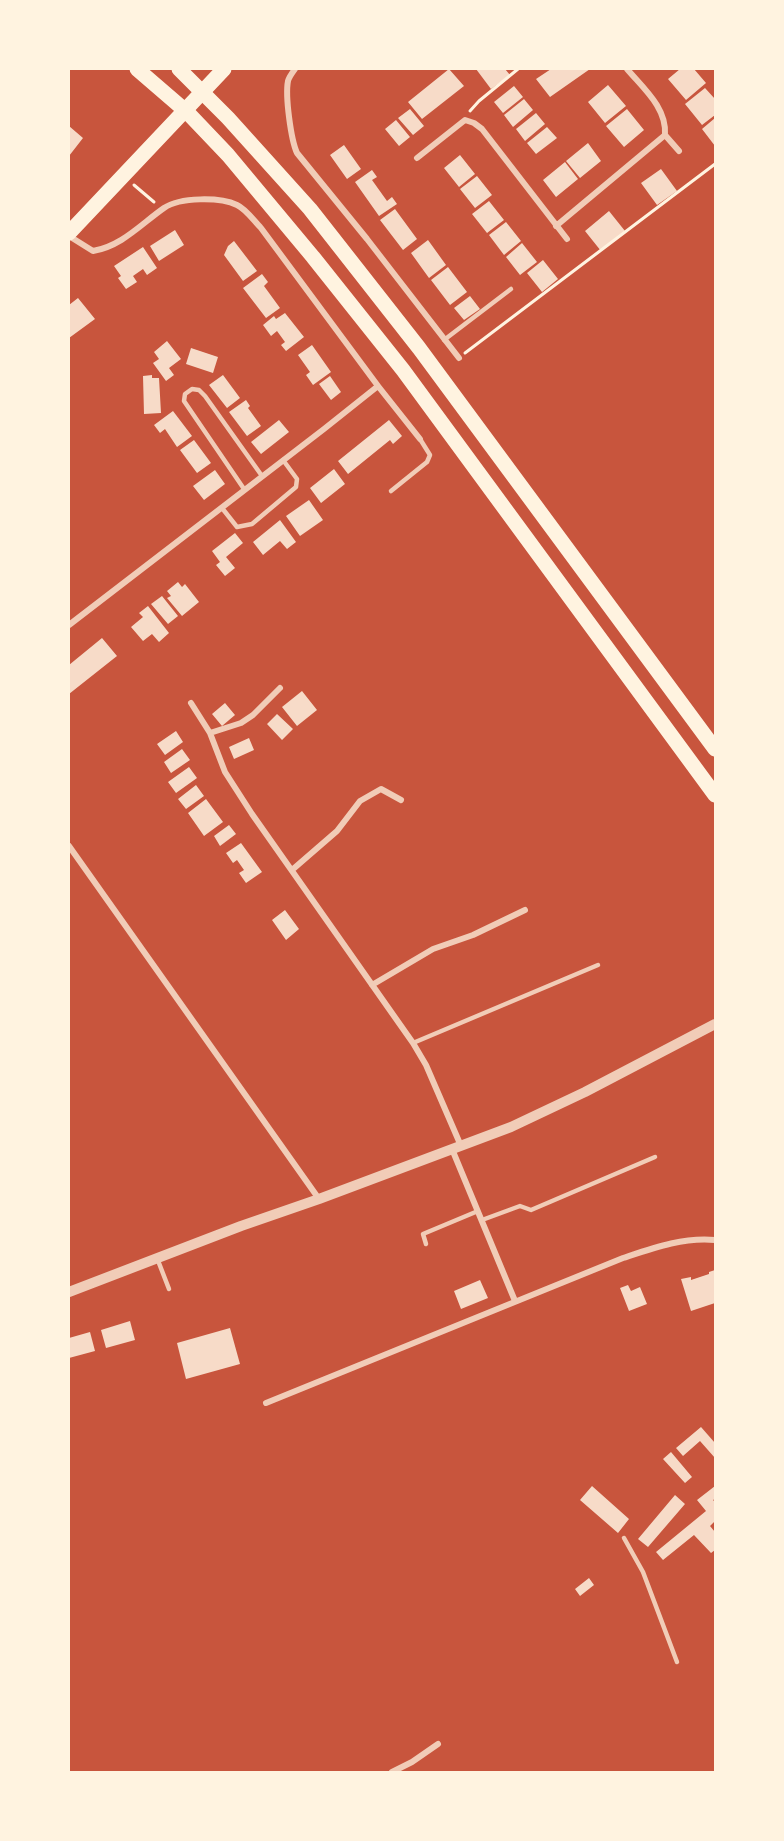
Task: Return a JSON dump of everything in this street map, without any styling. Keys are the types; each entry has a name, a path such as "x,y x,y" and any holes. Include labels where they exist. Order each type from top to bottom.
{"main road":[{"path":"137,69 188,113 228,155 403,370 715,795"},
{"path":"179,69 228,118 310,209 419,348 715,749"},
{"path":"69,235 224,69"}],"street":[{"path":"295,69 288,80 287,91 293,144 297,153 459,358"},
{"path":"556,226 665,135 666,124 661,109 627,69"},
{"path":"417,158 465,120 474,123 482,129 567,239"},
{"path":"665,135 679,151"},
{"path":"69,235 93,251 117,243 167,206 188,200 216,200 239,206 261,228 420,440"},
{"path":"69,625 378,386"},
{"path":"210,732 241,723 253,716 280,688"},
{"path":"191,704 210,732 225,772 252,814 426,1065 478,1211 515,1301"},
{"path":"292,870 337,831 360,801 369,795 381,789 401,800"},
{"path":"69,846 319,1199"},
{"path":"372,985 433,949 473,935 525,910"},
{"path":"69,1292 511,1126 585,1092 715,1024"},
{"path":"266,1403 623,1258 671,1243 701,1239 715,1240"},
{"path":"392,1772 412,1762 438,1744"}],"lane":[{"path":"444,340 511,289"},
{"path":"244,489 184,401 185,394 192,389 199,390 206,396 262,476"},
{"path":"391,491 427,462 430,455 420,440"},
{"path":"222,508 237,526 252,524 296,487 297,479 283,460"},
{"path":"413,1044 598,965"},
{"path":"482,1220 520,1206 531,1210 655,1157"},
{"path":"426,1244 423,1234 478,1211"},
{"path":"157,1258 169,1289"},
{"path":"624,1538 643,1572 678,1662"}],"path":[{"path":"465,120 479,101 518,69"},
{"path":"459,358 715,164"},
{"path":"126,174 162,209"}],"building":[{"path":"449,69 464,86 422,119 408,102"},
{"path":"476,69 505,69 510,75 491,89"},
{"path":"551,69 590,69 550,97 536,79"},
{"path":"680,69 694,69 706,83 686,100 668,79"},
{"path":"608,85 626,106 605,123 588,102"},
{"path":"514,86 523,97 503,113 494,102"},
{"path":"705,88 715,99 715,115 702,125 685,104"},
{"path":"524,99 533,110 513,127 504,115"},
{"path":"410,109 424,126 413,135 398,118"},
{"path":"627,109 644,130 624,147 606,126"},
{"path":"536,113 545,124 525,141 516,129"},
{"path":"715,118 715,146 702,129"},
{"path":"396,120 410,137 399,146 385,129"},
{"path":"69,126 83,138 69,156"},
{"path":"547,127 557,138 536,154 527,143"},
{"path":"588,143 601,161 580,178 566,161"},
{"path":"344,145 361,169 347,179 330,155"},
{"path":"460,155 475,174 459,187 444,168"},
{"path":"565,162 578,179 556,197 543,180"},
{"path":"661,169 677,191 657,205 641,183"},
{"path":"372,170 377,177 372,180 387,201 392,197 397,204 379,216 355,182"},
{"path":"477,176 492,195 475,208 460,189"},
{"path":"489,201 504,220 487,233 472,214"},
{"path":"395,209 417,239 403,250 380,220"},
{"path":"609,211 625,231 601,251 585,231"},
{"path":"506,222 521,241 504,255 489,235"},
{"path":"175,230 184,245 159,261 150,246"},
{"path":"428,240 446,265 429,278 411,253"},
{"path":"234,241 257,271 243,281 224,255 228,246"},
{"path":"522,243 537,262 520,275 506,257"},
{"path":"143,247 157,268 147,275 143,269 133,276 137,282 126,289 118,278 121,276 114,266"},
{"path":"543,260 558,279 542,292 527,273"},
{"path":"448,267 467,292 450,305 431,280"},
{"path":"262,274 268,282 264,286 280,308 266,318 243,288"},
{"path":"470,296 480,309 464,320 454,308"},
{"path":"78,298 95,319 69,338 69,305"},
{"path":"285,313 304,337 286,351 281,345 285,342 277,331 271,336 263,325 274,316 276,319"},
{"path":"167,341 181,359 169,368 174,375 166,381 153,363 159,359 154,352"},
{"path":"312,345 331,372 313,385 306,375 310,372 298,355"},
{"path":"191,348 218,357 213,373 186,364"},
{"path":"152,375 152,378 159,378 161,413 144,414 143,376"},
{"path":"223,375 240,398 227,408 209,385"},
{"path":"330,376 341,392 331,400 319,384"},
{"path":"246,400 250,406 248,408 261,426 247,436 229,412"},
{"path":"173,411 192,436 177,447 165,429 160,433 154,425"},
{"path":"279,420 289,432 261,454 251,442"},
{"path":"389,420 402,436 393,444 390,440 348,474 338,461"},
{"path":"194,440 211,463 197,473 180,450"},
{"path":"334,469 345,484 321,503 310,488"},
{"path":"215,470 225,484 204,500 193,486"},
{"path":"309,500 323,520 300,536 286,516"},
{"path":"280,520 296,542 287,549 280,541 263,555 253,542"},
{"path":"235,533 243,543 226,557 235,568 225,576 216,565 220,562 212,551"},
{"path":"178,582 182,587 185,584 199,602 182,616 167,598 171,596 167,591"},
{"path":"162,596 178,616 168,624 151,604"},
{"path":"148,606 169,633 159,642 152,634 143,641 131,627 143,617 139,613"},
{"path":"102,638 117,656 69,694 69,665"},
{"path":"302,691 317,710 297,726 282,707"},
{"path":"225,703 235,715 222,726 212,714"},
{"path":"277,714 293,729 282,740 267,724"},
{"path":"176,731 183,742 165,755 157,744"},
{"path":"249,738 254,750 234,759 229,747"},
{"path":"182,749 190,760 171,773 164,762"},
{"path":"189,767 197,778 176,793 168,782"},
{"path":"196,785 204,796 186,809 178,799"},
{"path":"206,799 223,822 204,836 188,813"},
{"path":"229,825 236,834 220,846 214,836"},
{"path":"241,843 262,872 246,883 239,873 244,870 237,860 233,863 226,853"},
{"path":"285,910 299,929 286,940 272,920"},
{"path":"715,1270 715,1303 691,1311 681,1279 691,1277 691,1280"},
{"path":"480,1280 488,1298 461,1309 454,1291"},
{"path":"628,1285 631,1291 640,1287 647,1304 629,1311 620,1288"},
{"path":"130,1321 135,1340 106,1348 101,1330"},
{"path":"230,1328 240,1364 186,1379 177,1343"},
{"path":"90,1332 95,1351 69,1358 69,1338"},
{"path":"701,1427 715,1443 715,1458 700,1441 683,1456 676,1448"},
{"path":"671,1452 692,1477 685,1483 663,1459"},
{"path":"592,1486 629,1519 618,1533 580,1500"},
{"path":"715,1486 715,1499 713,1500 715,1502 715,1521 710,1526 715,1532 715,1550 711,1553 694,1535 663,1560 656,1552 706,1511 697,1500"},
{"path":"675,1495 685,1504 648,1547 638,1539"},
{"path":"589,1578 594,1585 580,1596 575,1589"}]}
